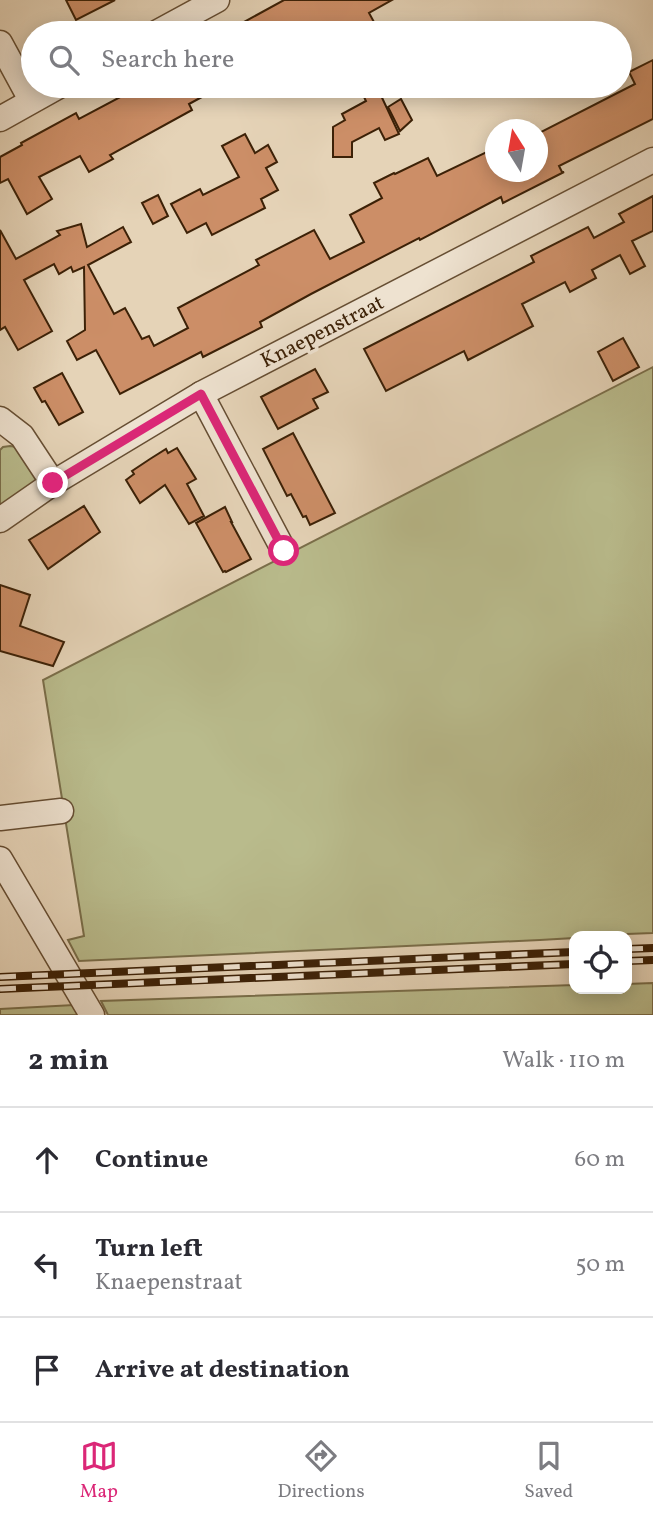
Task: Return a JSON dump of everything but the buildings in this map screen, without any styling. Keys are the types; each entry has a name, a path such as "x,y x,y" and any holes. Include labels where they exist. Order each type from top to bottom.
{"street":[{"path":"178,21 217,0"},
{"path":"0,43 21,80"},
{"path":"0,119 36,98"},
{"name":"Knaepenstraat","path":"0,520 53,483 201,394 653,160"},
{"path":"201,394 284,551"},
{"path":"0,420 22,436 53,483"},
{"path":"0,818 61,811"},
{"path":"0,859 92,1015"}],"green space":[{"path":"653,367 653,933 569,931 569,938 79,961 68,940 84,936 43,680"},
{"path":"10,446 17,447 36,475 37,487 0,514 0,450"},
{"path":"653,983 653,1015 108,1015 101,1001 569,985 569,994 632,994 632,984"},
{"path":"74,1005 80,1015 0,1015 0,1009"}],"railway":[{"path":"632,949 653,948"},
{"path":"0,977 569,952"},
{"path":"632,961 653,960"},
{"path":"0,989 569,964"}],"route":[{"path":"53,483 201,394 284,551"}]}
